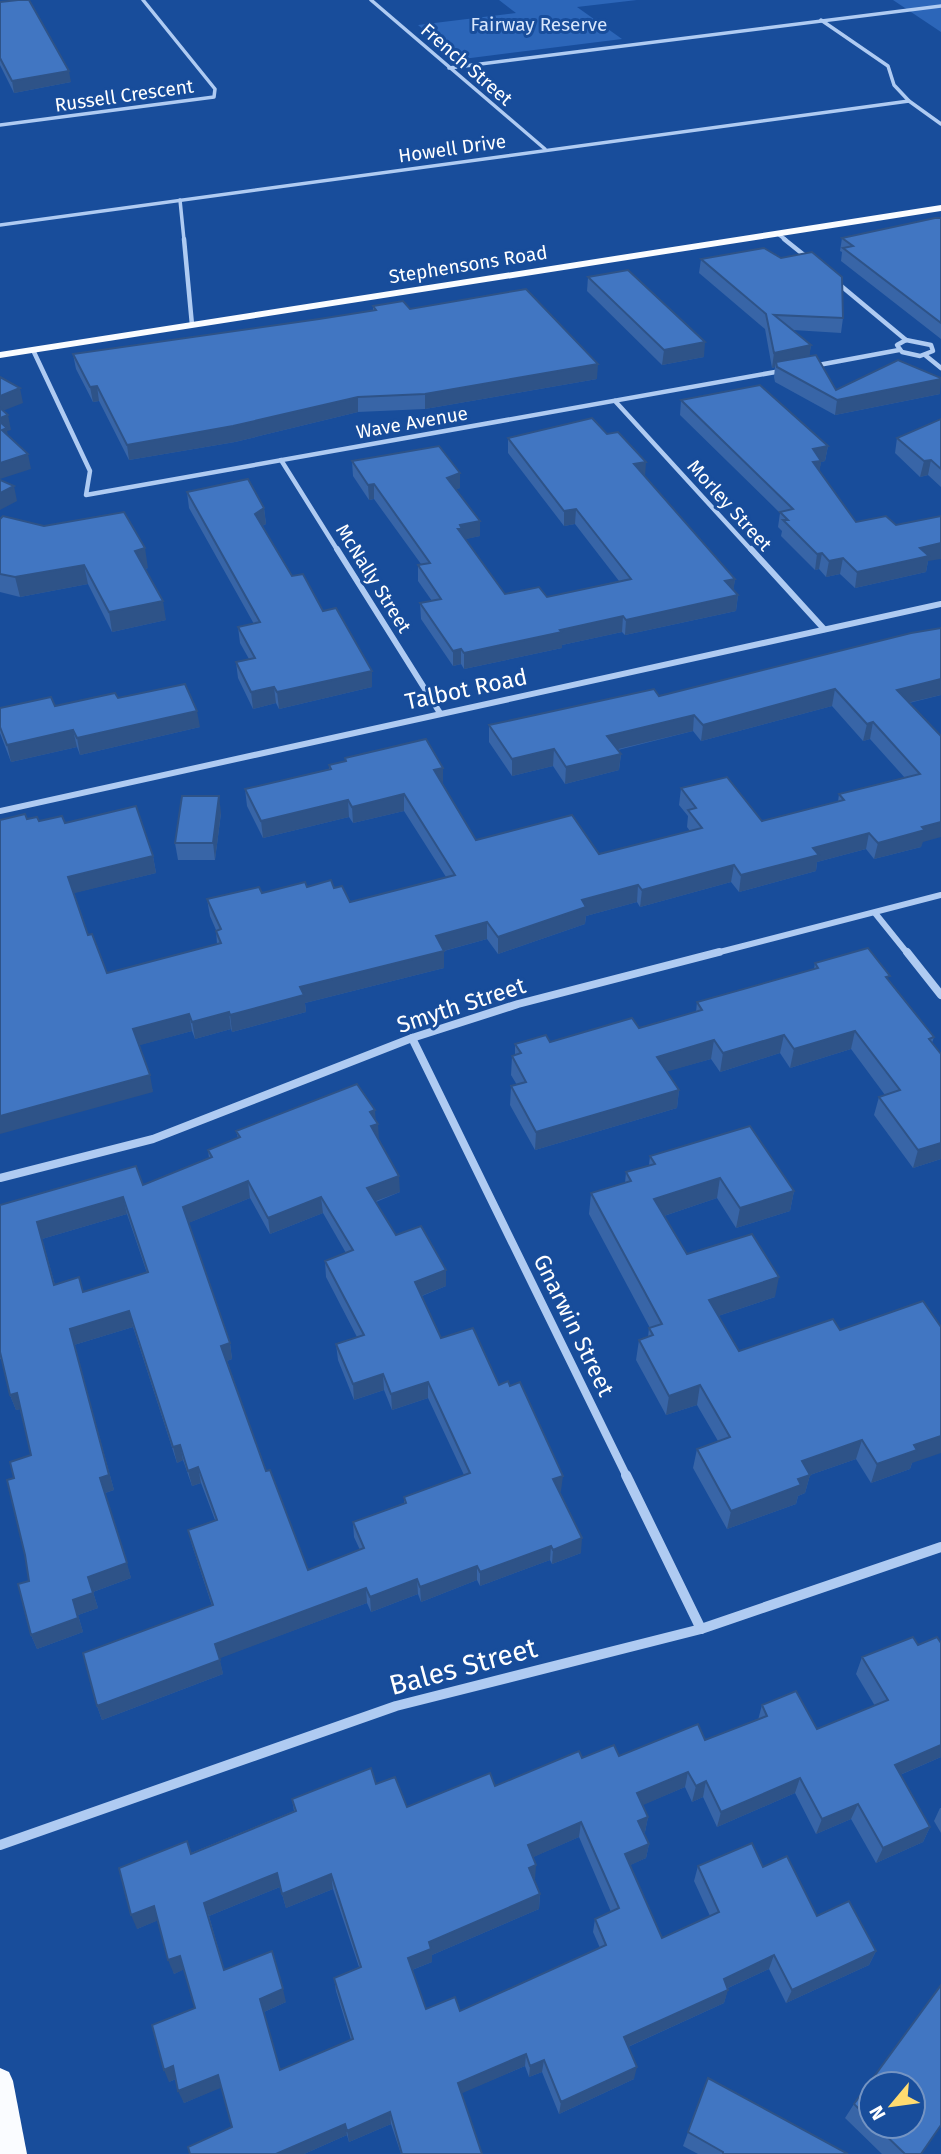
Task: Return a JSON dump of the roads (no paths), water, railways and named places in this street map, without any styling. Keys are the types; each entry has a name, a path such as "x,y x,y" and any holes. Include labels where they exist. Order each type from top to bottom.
{"main road":[{"name":"Stephensons Road","path":"0,355 941,208"},
{"path":"0,2081 13,2154"}],"street":[{"name":"Russell Crescent","path":"0,125 214,97 215,89 142,0"},
{"name":"French Street","path":"371,0 545,149"},
{"path":"449,68 941,6"},
{"path":"821,20 888,66 894,85 909,101 941,124"},
{"name":"Howell Drive","path":"0,225 909,101"},
{"path":"180,200 192,325"},
{"path":"778,234 818,267"},
{"path":"828,275 906,340 931,345 941,344"},
{"path":"899,351 897,345 906,340"},
{"path":"802,368 899,351 913,356 926,355 933,351 931,345"},
{"name":"Wave Avenue","path":"33,350 90,471 86,495 789,370"},
{"path":"926,355 941,368"},
{"name":"Morley Street","path":"615,401 824,629"},
{"name":"McNally Street","path":"281,460 440,713"},
{"name":"Talbot Road","path":"0,811 941,604"},
{"name":"Smyth Street","path":"0,1178 153,1139 412,1038 518,1004 941,895"},
{"path":"875,913 941,995"},
{"name":"Gnarwin Street","path":"412,1038 701,1629"},
{"name":"Bales Street","path":"0,1845 396,1706 701,1629 941,1547"}],"park label":[{"name":"Fairway Reserve","path":"539,24"}]}
